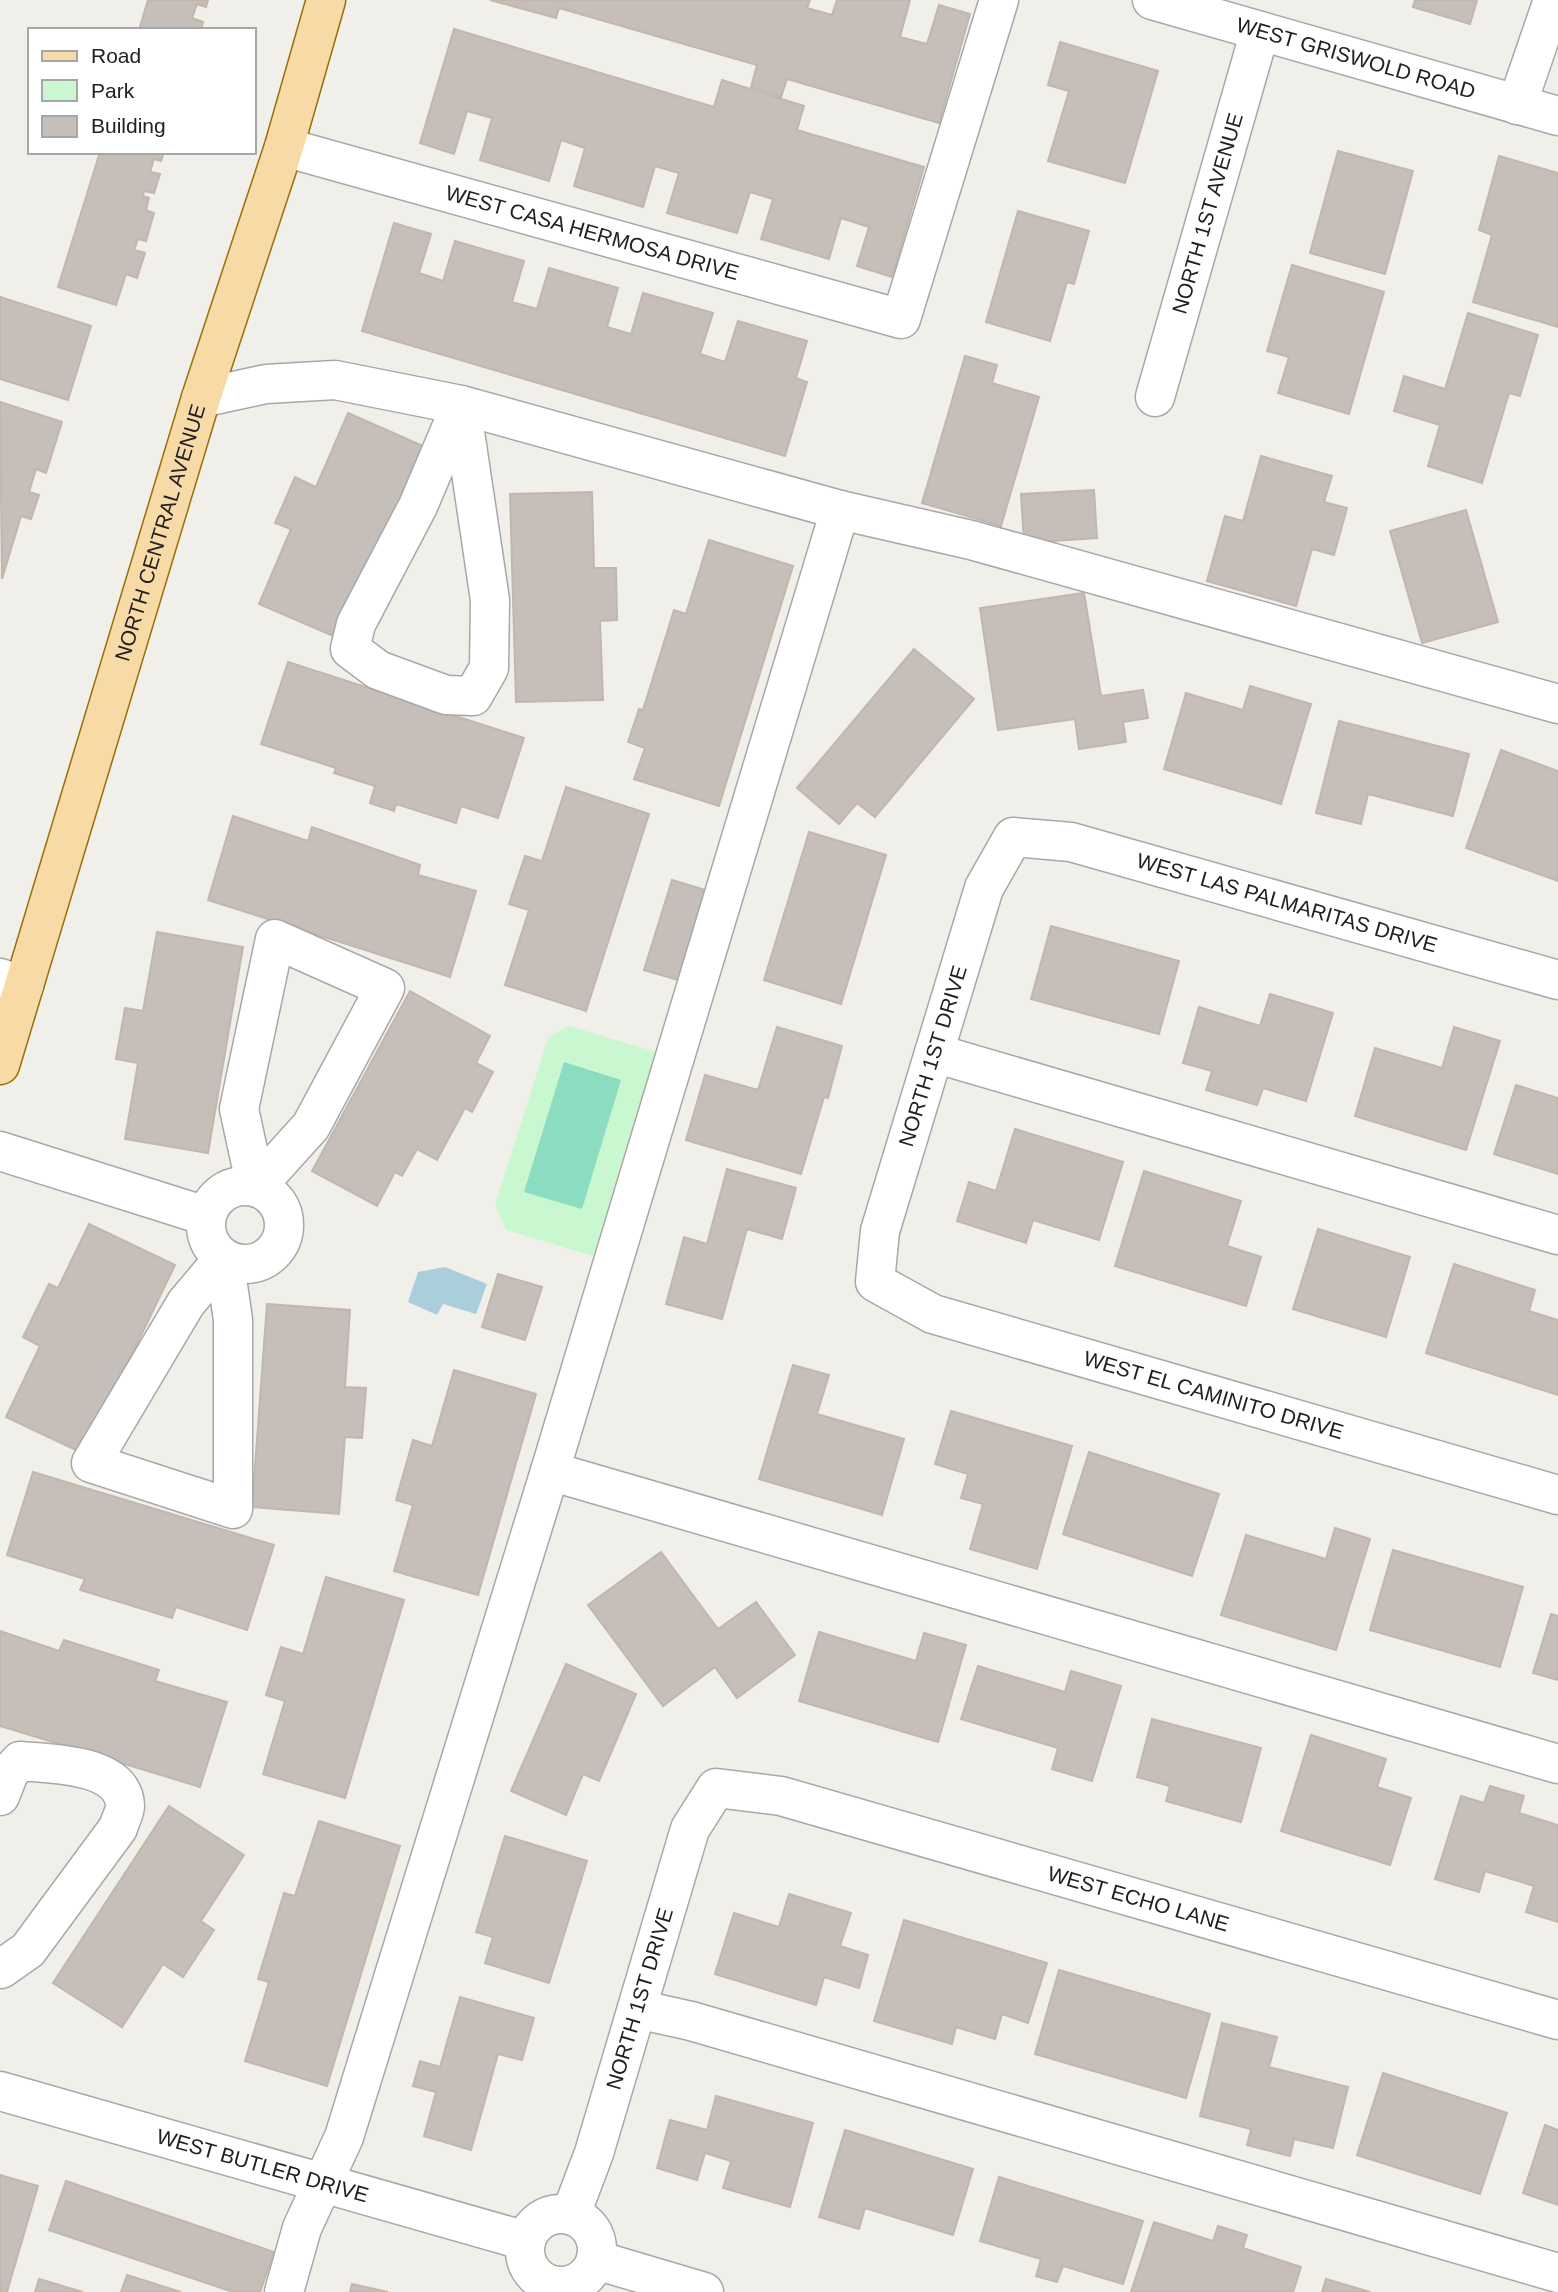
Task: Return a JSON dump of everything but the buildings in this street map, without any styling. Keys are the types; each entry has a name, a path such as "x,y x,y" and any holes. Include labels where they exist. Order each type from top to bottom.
{"main road":[{"name":"NORTH CENTRAL AVENUE","path":"0,1065 12,982 284,146 326,0"}],"street":[{"name":"WEST CASA HERMOSA DRIVE","path":"284,146 901,319 999,0"},
{"name":"WEST GRISWOLD ROAD","path":"1152,0 1558,116"},
{"path":"1517,105 1553,0"},
{"name":"NORTH 1ST AVENUE","path":"1155,397 1260,31"},
{"path":"201,398 266,384 335,380 461,405 841,510 971,540 1558,704"},
{"path":"461,405 490,600 489,668 473,696 446,695 378,670 349,649 356,624 418,506 461,405"},
{"path":"284,2292 302,2228 344,2137 550,1471 841,510"},
{"name":"WEST LAS PALMARITAS DRIVE","path":"1013,837 1071,842 1558,980"},
{"name":"NORTH 1ST DRIVE","path":"875,1282 880,1231 984,888 1013,837"},
{"path":"275,939 385,988 311,1126 256,1187 239,1109 275,939"},
{"path":"934,1053 1558,1235"},
{"path":"0,1151 206,1216"},
{"path":"246,1185 256,1187 276,1200 285,1223 283,1235 270,1255 259,1262 235,1263 215,1251 208,1240 206,1216 209,1206 224,1191 246,1185"},
{"path":"224,1258 233,1320 233,1509 91,1463 186,1303 224,1258"},
{"name":"WEST EL CAMINITO DRIVE","path":"875,1282 933,1314 1558,1495"},
{"path":"550,1471 1558,1765"},
{"path":"0,1796 9,1773 20,1761 79,1766 101,1773 119,1787 125,1806 118,1828 28,1950 0,1968"},
{"name":"NORTH 1ST DRIVE","path":"571,2214 594,2153 690,1829 716,1788"},
{"name":"WEST ECHO LANE","path":"716,1788 781,1796 1558,2020"},
{"path":"637,2009 691,2021 1558,2273"},
{"name":"WEST BUTLER DRIVE","path":"0,2091 526,2241"},
{"path":"559,2213 571,2214 590,2228 598,2249 596,2260 591,2271 573,2284 550,2288 527,2263 526,2241 530,2230 538,2221 559,2213"},
{"path":"596,2260 704,2292"}],"green space":[{"path":"569,1026 656,1052 593,1256 506,1230 495,1205 548,1038"},
{"path":"564,1062 621,1080 582,1209 524,1192"}],"water":[{"path":"445,1267 487,1284 476,1314 443,1304 437,1315 408,1302 418,1272"}]}
